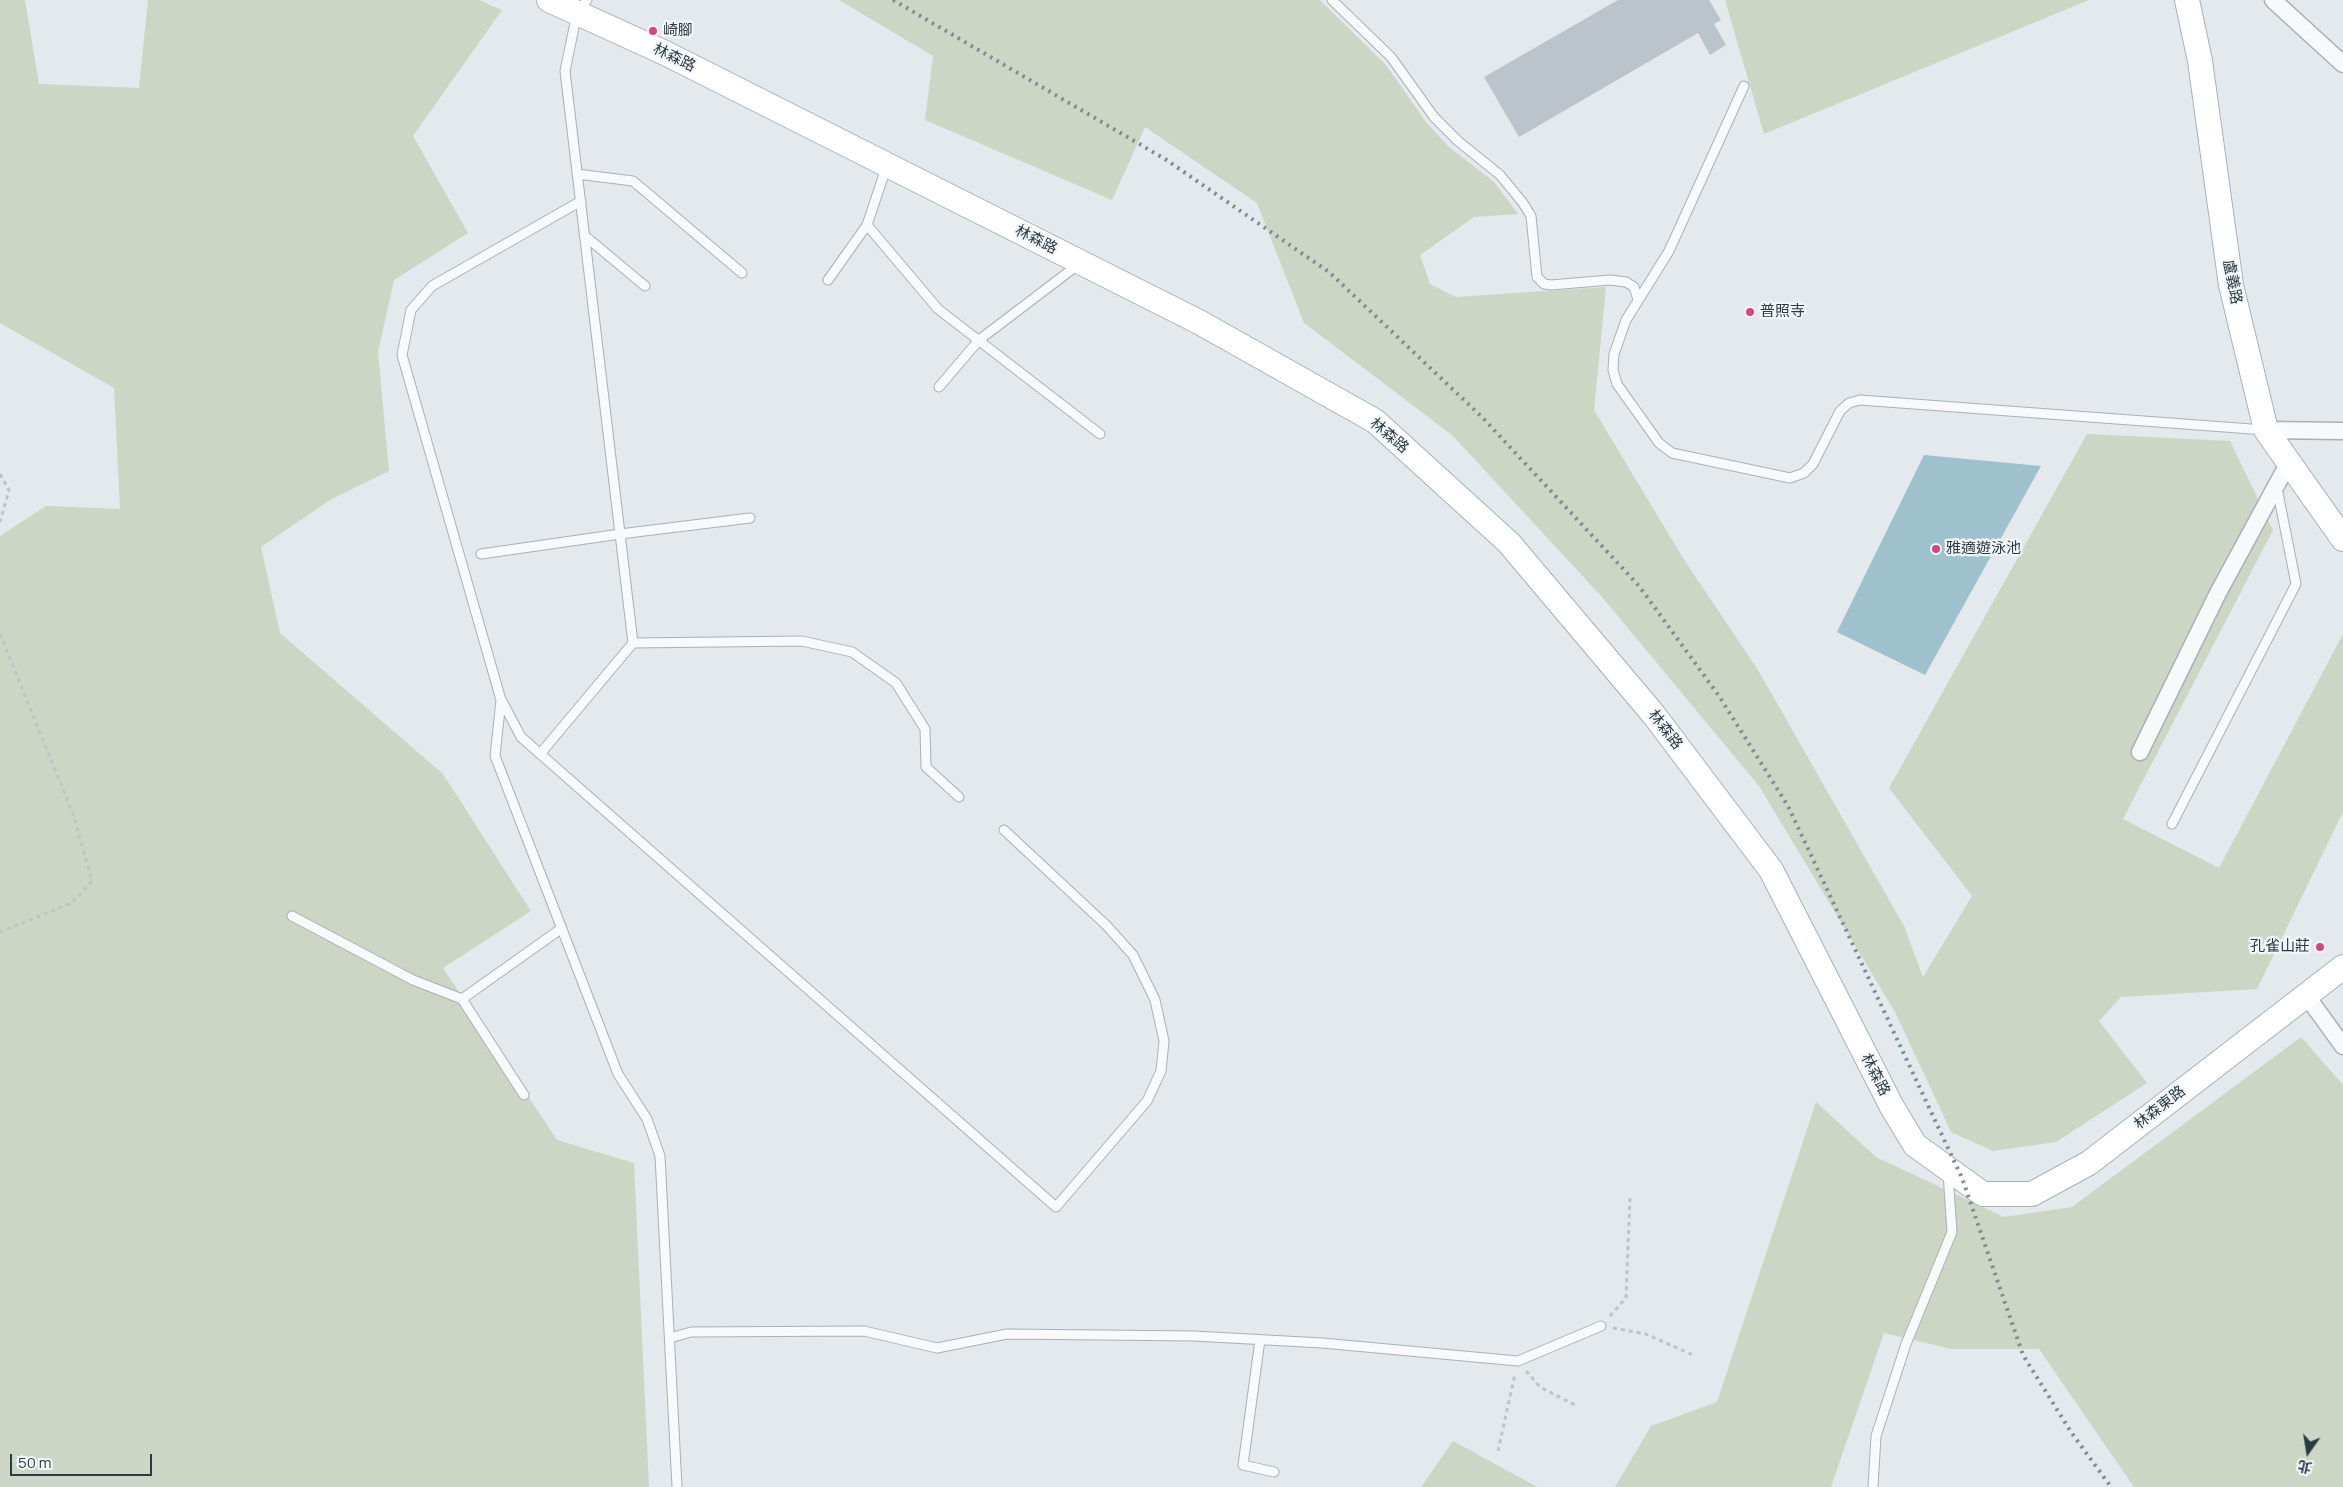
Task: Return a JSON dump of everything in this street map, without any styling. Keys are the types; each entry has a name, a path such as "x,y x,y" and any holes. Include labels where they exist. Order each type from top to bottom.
{"main road":[{"name":"林森路","path":"549,0 582,6 665,53 1199,322 1375,421 1509,543 1654,715 1771,870 1892,1108 1915,1145 1955,1173"},
{"name":"盧義路","path":"2187,0 2200,61 2231,285 2266,430 2343,539"},
{"name":"林森東路","path":"1955,1173 1983,1194 2032,1194 2088,1163 2343,967"}],"street":[{"path":"2273,0 2343,64"},
{"path":"2266,430 2343,431"},
{"path":"2140,752 2218,593 2289,462"},
{"path":"2306,995 2343,1046"}],"lane":[{"path":"1332,0 1391,57 1434,117 1458,141 1500,175 1523,203 1531,216 1537,277 1544,284 1610,280 1626,282 1634,287 1638,300"},
{"path":"540,754 633,643 565,71 582,6"},
{"path":"1744,86 1669,252 1626,320 1614,354 1613,370 1616,384 1659,444 1672,453 1790,478 1804,473 1814,464 1840,411 1849,403 1860,400 2266,430"},
{"path":"828,280 867,225 887,165"},
{"path":"577,174 633,181 742,274"},
{"path":"581,201 432,286 411,310 402,355 501,700 521,737 1056,1207 1147,1101 1161,1071 1164,1041 1155,1000 1133,956 1106,925 1004,830"},
{"path":"867,225 938,309 1100,434"},
{"path":"585,236 645,286"},
{"path":"939,387 980,340 1081,262"},
{"path":"2172,824 2296,584 2276,485"},
{"path":"481,554 750,518"},
{"path":"633,643 802,641 852,652 896,683 925,729 926,768 960,797"},
{"path":"501,700 495,756 618,1074 647,1119 660,1156 677,1487"},
{"path":"292,916 413,980 462,1000 524,1095"},
{"path":"462,1000 562,928"},
{"path":"1873,1487 1876,1436 1906,1344 1952,1232 1955,1173"},
{"path":"670,1338 691,1332 864,1331 937,1348 1007,1334 1194,1336 1518,1361 1601,1326"},
{"path":"1260,1340 1243,1465 1274,1472"}],"path":[{"path":"0,474 9,490 0,522"},
{"path":"0,634 74,817 92,881 72,903 0,932"},
{"path":"1601,1326 1626,1298 1630,1197"},
{"path":"1601,1326 1646,1334 1695,1356"},
{"path":"1518,1361 1540,1387 1575,1406"},
{"path":"1498,1452 1518,1361"}],"green space":[{"path":"0,0 25,0 39,84 139,88 148,0 479,0 502,10 413,136 468,233 394,280 378,352 389,471 330,500 261,547 280,633 443,774 531,911 443,968 557,1140 634,1163 649,1487 0,1487 0,536 46,506 120,509 114,388 0,323"},
{"path":"839,0 1320,0 1386,65 1426,122 1448,146 1494,182 1518,214 1474,217 1420,255 1430,284 1456,297 1606,287 1594,410 1683,558 1758,670 1904,926 1923,977 1972,896 1889,788 2087,434 2230,441 2273,530 2123,819 2219,868 2343,634 2343,812 2257,989 2121,997 2099,1021 2147,1083 2056,1142 1993,1151 1951,1132 1895,1012 1759,786 1602,597 1452,435 1304,323 1257,203 1145,127 1112,200 925,120 933,56"},
{"path":"1725,0 2089,0 1764,134"},
{"path":"2301,1037 2343,1085 2343,1487 2134,1487 2039,1349 1951,1349 1884,1333 1831,1487 1615,1487 1651,1426 1717,1402 1816,1102 1876,1157 2004,1217 2072,1207"},
{"path":"1453,1441 1537,1487 1421,1487"}],"water":[{"name":"雅適遊泳池","path":"1924,455 2041,466 1925,675 1837,632"}],"building":[{"path":"1618,0 1709,0 1721,20 1714,24 1726,45 1710,55 1698,33 1519,137 1484,77"}],"railway":[{"path":"893,0 1165,159 1329,272 1483,418 1639,586 1719,696 1788,806 1962,1178 2023,1355 2071,1432 2111,1487"}],"place":[{"name":"崎腳","path":"653,31"},
{"name":"普照寺","path":"1750,312"},
{"name":"雅適遊泳池","path":"1936,549"},
{"name":"孔雀山莊","path":"2320,947"}]}
